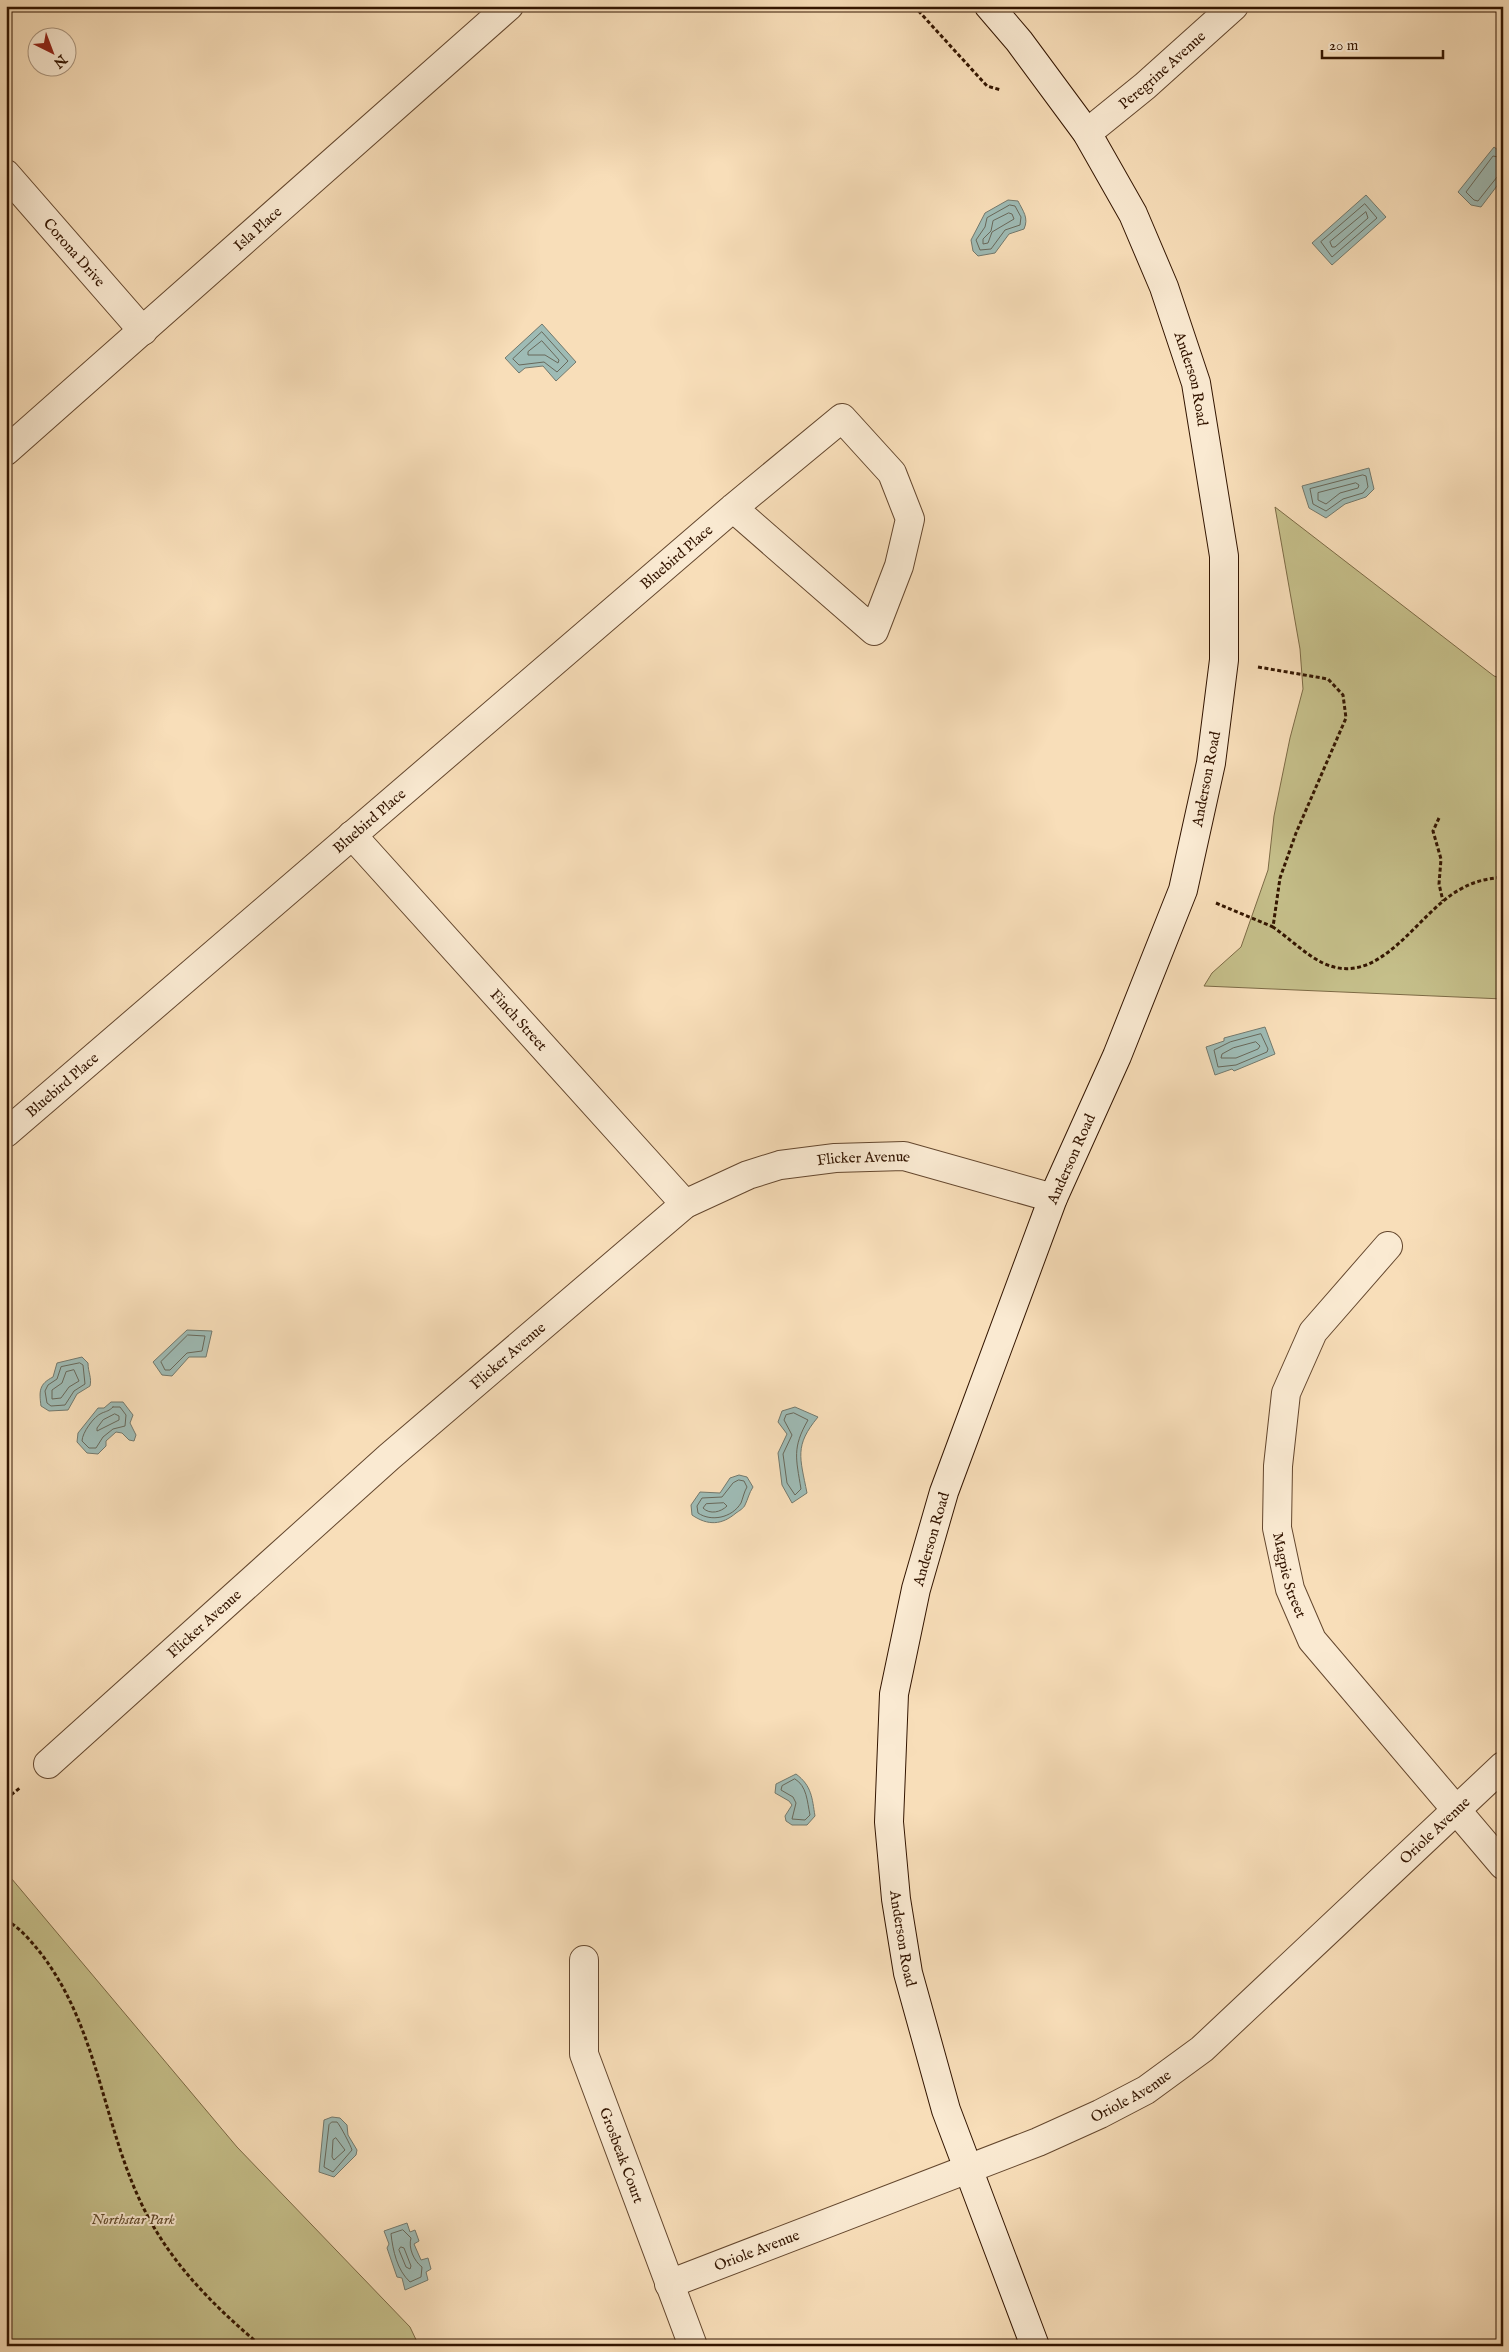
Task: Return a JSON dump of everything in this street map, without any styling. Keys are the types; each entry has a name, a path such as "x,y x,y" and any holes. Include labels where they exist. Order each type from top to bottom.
{"street":[{"name":"Isla Place","path":"6,451 509,6"},
{"name":"Anderson Road","path":"989,6 1019,41 1088,133 1132,214 1164,287 1196,383 1224,556 1224,660 1211,763 1183,890 1117,1056 1053,1198 944,1492 916,1589 894,1694 889,1822 896,1899 913,1991 946,2110 970,2169 1035,2346"},
{"name":"Peregrine Avenue","path":"1088,133 1145,86 1234,6"},
{"name":"Corona Drive","path":"6,174 143,331"},
{"name":"Bluebird Place","path":"6,1132 732,508 842,418 892,473 910,519 899,566 874,631 732,508"},
{"name":"Finch Street","path":"352,834 685,1204"},
{"name":"Flicker Avenue","path":"48,1764 389,1457 685,1204 748,1175 780,1165 835,1158 904,1156 1053,1198"},
{"name":"Magpie Street","path":"1388,1246 1312,1332 1286,1393 1278,1466 1278,1528 1290,1589 1312,1640 1454,1811 1503,1865"},
{"name":"Oriole Avenue","path":"670,2284 970,2169 1100,2114 1146,2090 1202,2048 1503,1766"},
{"name":"Grosbeak Court","path":"584,1960 584,2054 693,2346"}],"path":[{"path":"914,6 986,86 1001,90"},
{"path":"1224,660 1299,676 1328,679 1343,694 1346,718 1296,833 1280,878 1274,927"},
{"path":"1439,818 1433,831 1441,859 1439,884 1443,901"},
{"path":"1183,890 1274,927 1323,963 1353,970 1388,954 1443,901 1458,890 1481,879 1503,877"},
{"path":"6,1920 32,1942 51,1966 85,2034 127,2172 144,2210 176,2263 218,2308 261,2346"}],"green space":[{"path":"1275,507 1494,676 1503,679 1503,999 1204,986 1212,973 1241,947 1268,870 1274,816 1290,738 1303,689 1300,649"},
{"name":"Northstar Park","path":"6,1872 237,2147 410,2327 419,2346 6,2346"}],"water":[{"path":"1494,147 1503,154 1503,178 1481,207 1471,205 1458,192"},
{"path":"1366,195 1386,217 1332,265 1312,243"},
{"path":"1008,200 1018,201 1026,218 1024,229 1009,234 995,253 978,256 973,251 971,240 985,213"},
{"path":"542,324 576,362 556,381 543,366 525,368 519,373 505,358"},
{"path":"1369,468 1374,489 1366,497 1345,504 1326,518 1309,508 1302,486"},
{"path":"1265,1027 1275,1054 1234,1071 1232,1069 1215,1075 1206,1047 1224,1041 1224,1038"},
{"path":"187,1330 212,1331 206,1357 189,1357 172,1376 162,1375 153,1362"},
{"path":"82,1357 88,1363 91,1380 90,1386 77,1394 68,1410 49,1411 41,1406 41,1388 45,1382 53,1377 57,1363"},
{"path":"111,1402 123,1402 133,1415 130,1423 136,1435 134,1441 129,1440 122,1433 116,1432 106,1441 106,1446 98,1454 87,1453 77,1442 78,1433 98,1408 104,1408"},
{"path":"795,1407 818,1417 810,1427 802,1444 801,1461 807,1493 792,1503 782,1485 778,1453 787,1434 778,1422 782,1411"},
{"path":"739,1475 747,1477 753,1487 743,1508 731,1517 715,1523 698,1519 692,1515 691,1505 700,1492 720,1493 730,1478"},
{"path":"796,1774 805,1783 812,1798 815,1816 807,1825 792,1825 786,1821 785,1816 792,1805 789,1801 775,1793 776,1784"},
{"path":"332,2117 340,2118 347,2125 348,2135 357,2150 356,2155 334,2177 319,2172 324,2120"},
{"path":"407,2223 410,2232 415,2230 419,2241 414,2244 421,2260 428,2258 431,2269 426,2272 428,2280 405,2290 402,2278 397,2277 387,2248 389,2244 384,2231"}]}
